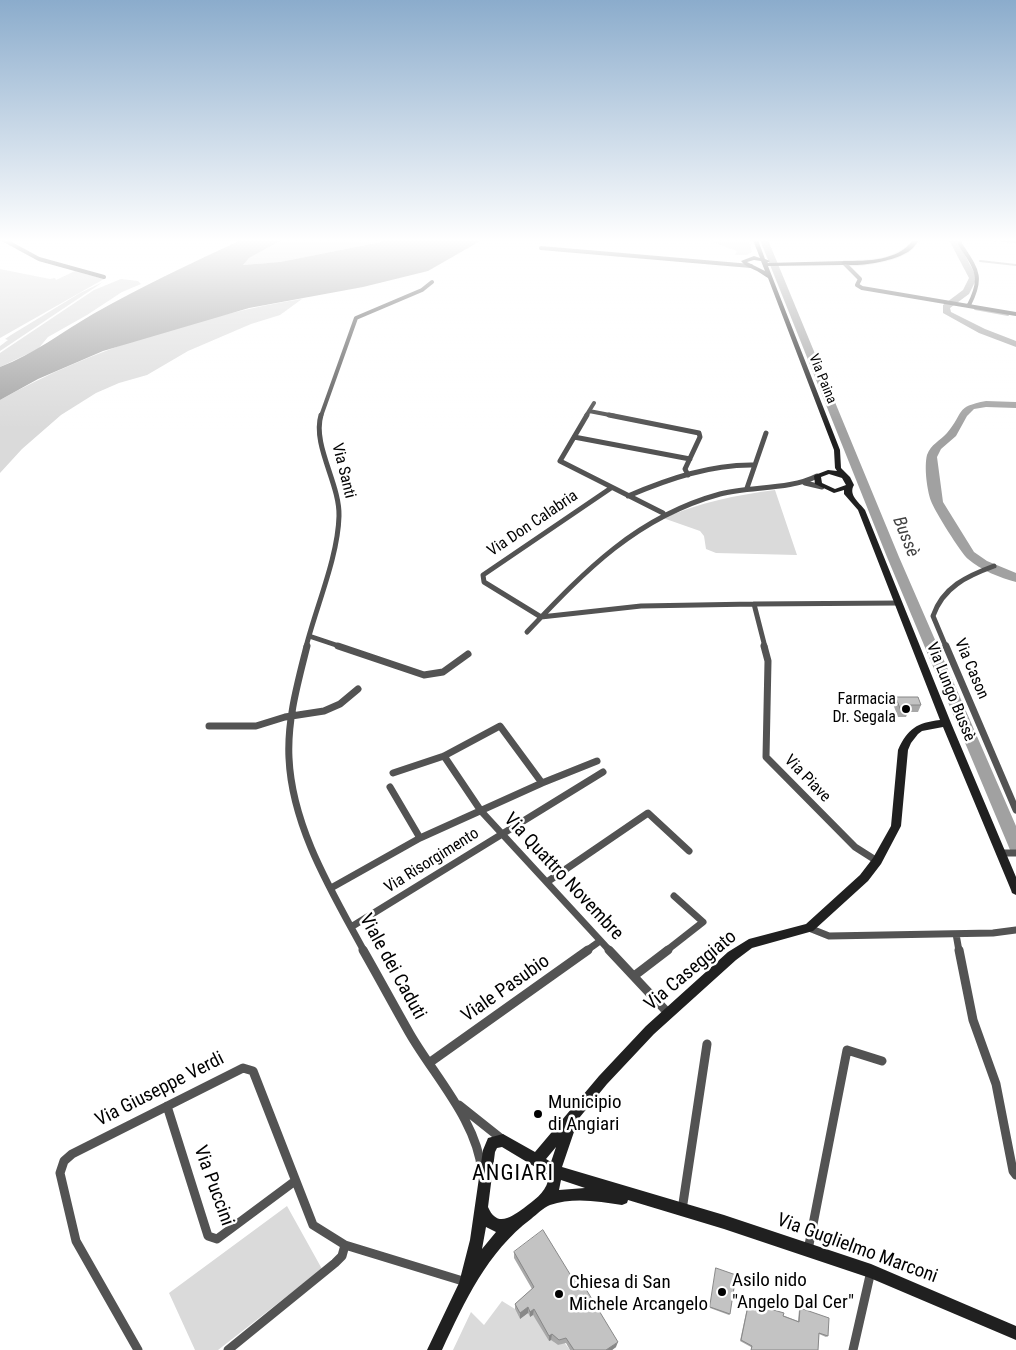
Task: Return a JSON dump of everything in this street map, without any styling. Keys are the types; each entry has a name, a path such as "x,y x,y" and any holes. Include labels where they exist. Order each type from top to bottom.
{"main road":[{"name":"Via Paina","path":"779,303 837,450 839,470 850,482 848,488"},
{"path":"828,472 837,458"},
{"path":"844,476 828,472 817,476 816,482 856,504"},
{"path":"834,491 848,488"},
{"name":"Via Lungo Bussè","path":"848,488 848,494 861,510 946,723 1016,890"},
{"path":"575,1114 536,1161 555,1172 646,1201"},
{"path":"555,1172 575,1114"},
{"path":"434,1350 466,1282 474,1258 489,1150 493,1143 503,1140"},
{"path":"542,1202 558,1197 588,1195 646,1201"},
{"name":"Via Guglielmo Marconi","path":"646,1201 682,1210 871,1271 1016,1333"},
{"path":"482,1207 487,1219 497,1226 505,1227 514,1222"},
{"path":"466,1282 488,1250 514,1222"}],"street":[{"name":"Via Santi","path":"310,844 297,808 289,758 292,716 309,636 337,536 339,515 336,492 320,437 320,414 344,356 356,318 390,303"},
{"path":"956,303 1016,314"},
{"path":"594,403 560,461 663,513"},
{"path":"589,411 696,431 700,437 686,469 688,475"},
{"path":"747,488 766,433"},
{"path":"574,437 690,459"},
{"path":"628,496 659,483 688,475 736,466 755,465"},
{"path":"527,632 592,564 663,513 710,496 747,488 798,483 817,476"},
{"path":"798,483 822,487"},
{"name":"Via Don Calabria","path":"542,617 484,582 482,579 484,575 611,488"},
{"name":"Via Cason","path":"994,566 970,574 954,585 936,602 933,616 1016,810"},
{"path":"542,617 641,606 899,603"},
{"name":"Via Piave","path":"754,604 768,661 766,756 855,847 877,861"},
{"path":"309,636 435,676 443,674 468,654"},
{"path":"209,726 244,727 292,716 316,714 336,708 358,689"},
{"path":"946,723 915,729 908,738 903,750 896,826 877,861 864,878 808,928 829,936 956,934 1016,930"},
{"path":"393,773 444,756 497,726 502,728 542,783"},
{"name":"Via Quattro Novembre","path":"444,756 481,811 668,1013"},
{"path":"331,888 420,838 542,783 597,761"},
{"name":"Via Risorgimento","path":"351,927 603,772"},
{"path":"390,787 420,838"},
{"path":"547,882 648,813 689,851"},
{"name":"Viale dei Caduti","path":"310,844 351,927 410,1034 454,1101"},
{"path":"1001,853 1016,852"},
{"path":"634,976 703,922 674,896"},
{"name":"Via Caseggiato","path":"575,1114 603,1080 668,1013 749,944 808,928"},
{"path":"956,934 973,1020 996,1084 1016,1174"},
{"name":"Viale Pasubio","path":"429,1063 600,941"},
{"path":"682,1210 707,1044"},
{"path":"808,1250 847,1050 882,1061"},
{"name":"Via Giuseppe Verdi","path":"138,1350 76,1241 60,1173 64,1161 72,1154 242,1068 253,1071 312,1225 328,1237 345,1245 466,1282"},
{"path":"454,1101 503,1140 536,1161"},
{"path":"454,1101 480,1153 483,1184"},
{"name":"Via Puccini","path":"167,1106 208,1236 212,1239 217,1238 295,1181"},
{"path":"514,1222 542,1202 555,1186 555,1172"},
{"path":"228,1350 335,1263 342,1256 345,1245"},
{"path":"853,1350 871,1271"}],"shaded area":[{"path":"0,303 62,303 0,338"},
{"path":"64,303 72,303 0,351 0,346 8,340 5,339"},
{"path":"75,303 105,303 48,337 38,349 0,367 0,353"},
{"path":"113,303 276,303 249,308 103,351 38,379 0,400 0,367 36,349"},
{"path":"296,303 280,315 251,324 188,351 147,375 119,383 96,393 61,415 22,449 0,473 0,400 35,381 147,336 263,306"},
{"path":"775,490 797,555 716,553 706,549 704,536 700,531 663,518 718,500"},
{"path":"287,1206 322,1269 218,1350 195,1350 169,1293"},
{"path":"502,1301 515,1309 520,1319 528,1313 530,1317 533,1315 554,1342 558,1345 564,1342 570,1350 453,1350 471,1312 484,1325"}],"building":[{"path":"896,697 918,697 921,705 906,705 909,710 901,710"},
{"name":"Chiesa di San Michele Arcangelo","path":"543,1230 573,1279 578,1276 618,1342 606,1350 574,1350 566,1338 559,1340 552,1334 549,1336 534,1309 530,1312 528,1307 520,1313 515,1304 534,1287 514,1252"},
{"name":"Asilo nido \"Angelo Dal Cer\"","path":"716,1268 736,1275 730,1314 710,1307"},
{"path":"753,1304 784,1313 783,1316 799,1322 800,1308 829,1318 828,1336 819,1333 818,1350 751,1350 752,1346 741,1340 748,1306 752,1308"}],"waterway":[{"name":"Bussè","path":"790,303 893,557 1016,845"},
{"path":"952,303 946,307 947,313 982,331 1016,344"},
{"path":"975,309 1008,315"},
{"path":"1016,405 986,404 971,407 963,414 952,434 936,448 932,457 934,490 937,502 970,555 983,564 1016,578"}],"place":[{"name":"Farmacia Dr. Segala","path":"906,709"},
{"name":"Municipio di Angiari","path":"538,1114"},
{"name":"Asilo nido \"Angelo Dal Cer\"","path":"722,1292"},
{"name":"Chiesa di San Michele Arcangelo","path":"559,1294"}],"district":[{"name":"ANGIARI","path":"513,1174"}]}
